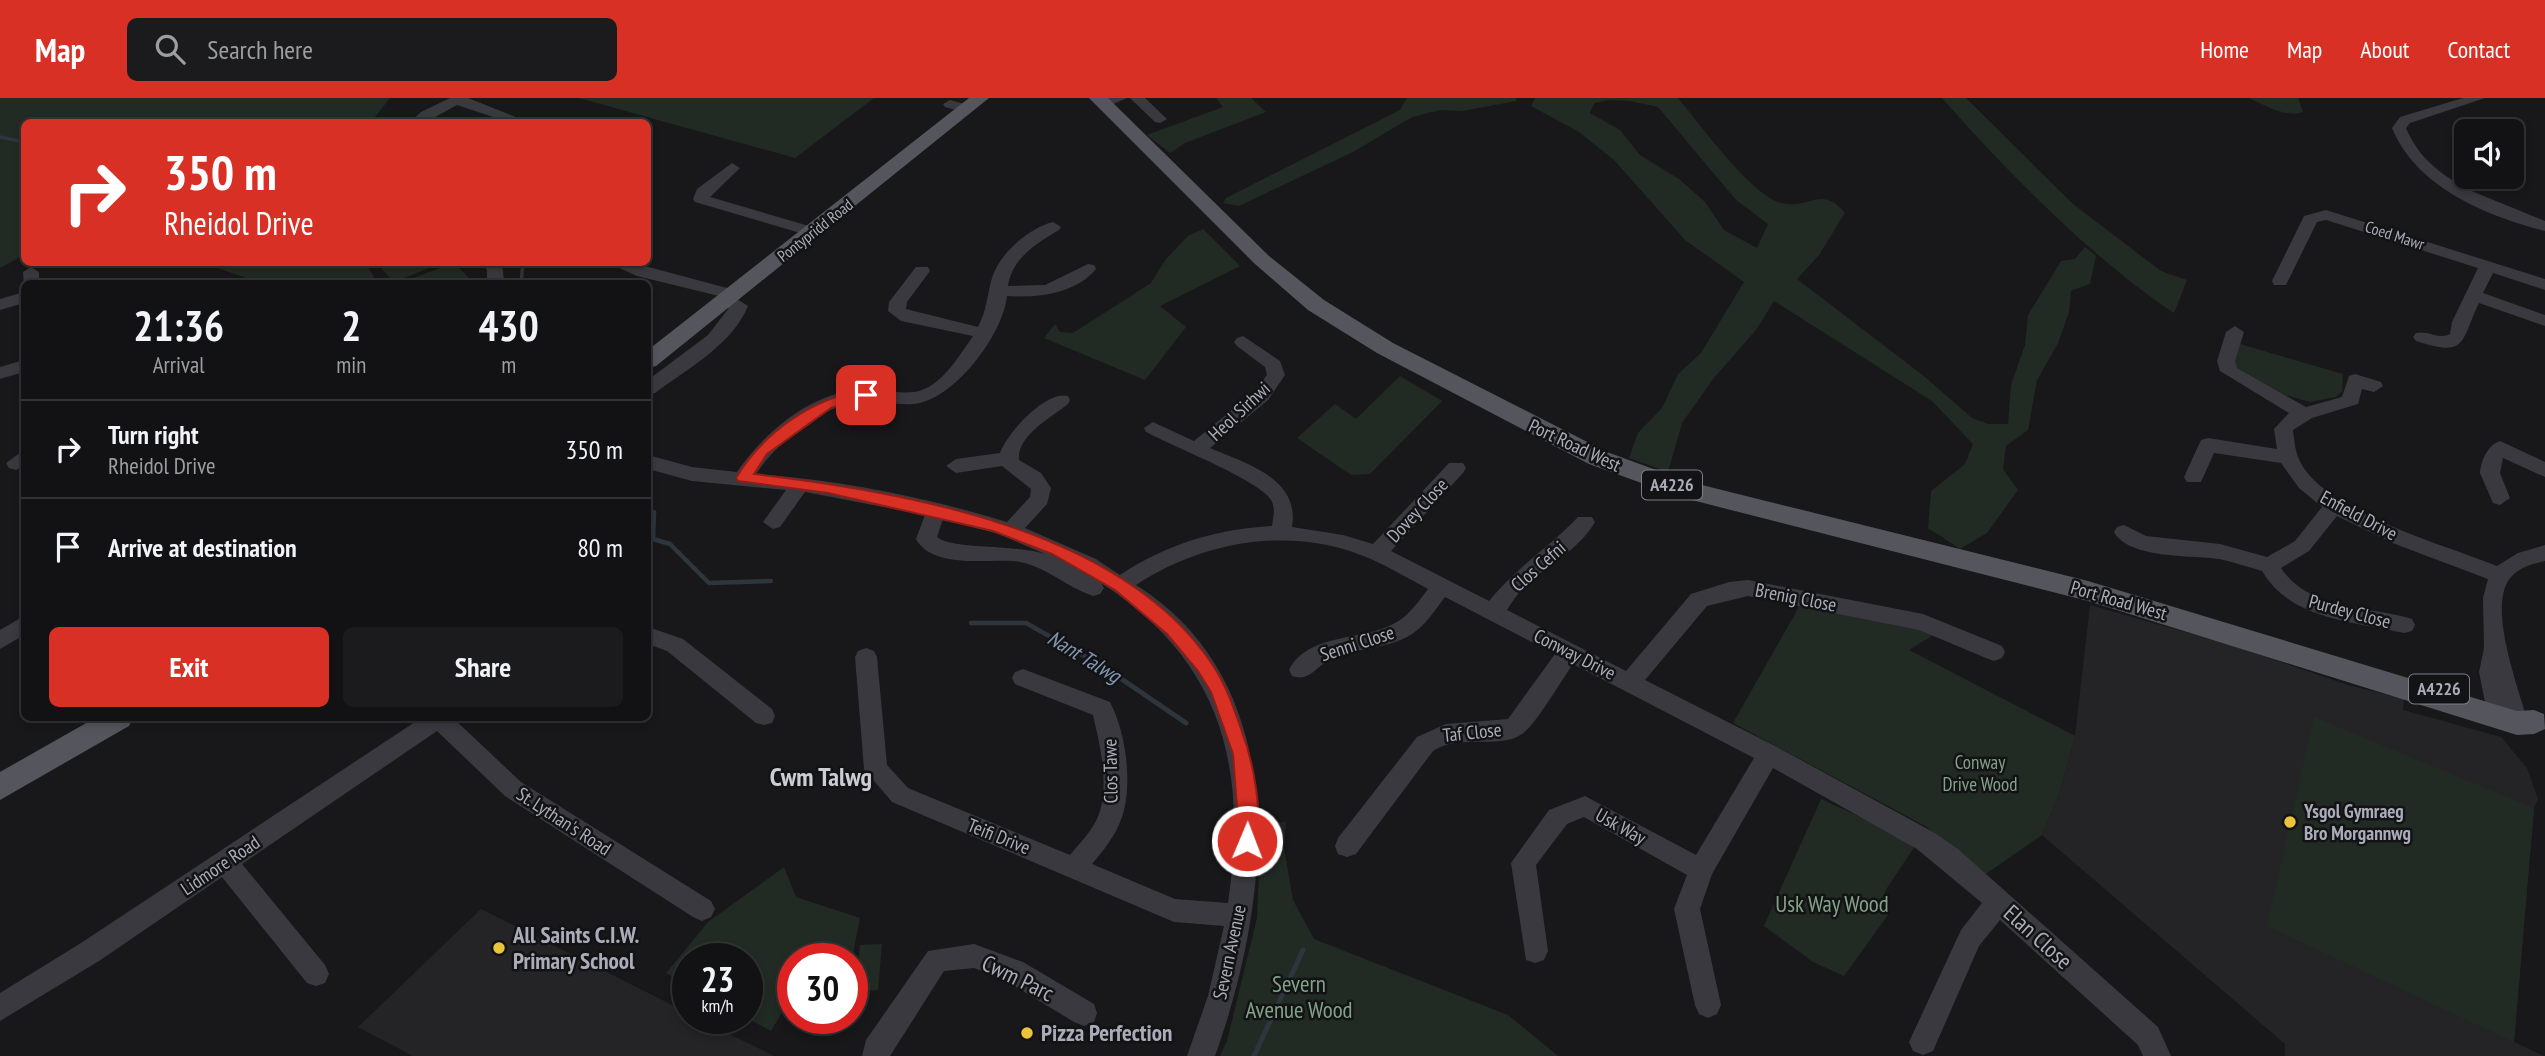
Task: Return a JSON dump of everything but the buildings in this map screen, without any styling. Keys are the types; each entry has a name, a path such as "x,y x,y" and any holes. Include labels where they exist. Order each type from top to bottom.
{"main road":[{"name":"Port Road West","path":"1106,99 1262,260 1316,305 1395,353 1598,457 1680,488 2076,587 2341,667 2357,675 2518,717"},
{"name":"Pontypridd Road","path":"651,359 813,232 960,103"},
{"path":"0,787 114,721"}],"street":[{"path":"1137,98 1160,119"},
{"path":"2454,186 2412,154 2402,141 2399,128 2413,115 2479,98"},
{"path":"421,119 458,99 513,119"},
{"path":"732,167 703,192 701,199 813,232"},
{"path":"2459,189 2500,212 2545,226"},
{"name":"Coed Mawr","path":"2280,281 2309,219 2326,215 2376,228 2545,285"},
{"path":"743,478 762,450 826,404 841,398 866,395 910,400 940,388 983,333 994,313 1001,274 1035,236 1053,227"},
{"path":"623,266 643,275 697,284 729,297 739,306 733,318 709,342 651,387"},
{"path":"2422,337 2450,351 2461,332 2461,323 2488,267"},
{"path":"1000,290 1033,293 1044,291 1066,285 1088,269"},
{"path":"922,271 898,302 897,311 907,317 983,333"},
{"path":"2475,296 2545,321"},
{"path":"0,306 21,298"},
{"path":"2235,332 2226,361 2229,371 2303,412"},
{"name":"Heol Sirhwi","path":"1196,450 1261,396 1276,375 1274,365 1242,342"},
{"path":"0,373 21,367"},
{"path":"2194,477 2208,445 2285,457 2283,429 2290,419 2303,412 2351,400 2355,380 2374,386"},
{"path":"1008,458 1015,439 1061,400"},
{"name":"Heol Sirhwi","path":"1153,428 1258,478 1278,491 1284,505 1281,532"},
{"path":"2500,498 2488,473 2490,461 2500,448 2545,470"},
{"name":"Enfield Drive","path":"2285,457 2300,479 2336,506 2369,525 2456,556 2498,575"},
{"path":"956,466 1008,458"},
{"path":"1008,458 1041,488 1040,499 1011,531"},
{"name":"Severn Avenue","path":"651,463 688,472 801,483 1011,531 1057,550 1120,586 1160,617 1192,651 1219,690 1234,727 1242,754 1248,807 1239,916 1224,984 1201,1056"},
{"name":"Dovey Close","path":"1377,552 1457,468"},
{"path":"773,522 801,483"},
{"path":"2124,532 2142,543 2220,552 2269,565 2302,546 2322,519 2336,506"},
{"path":"937,512 926,533 926,539 939,549 1024,555 1060,569 1093,588"},
{"name":"Clos Cefni","path":"1493,612 1516,582 1561,548 1590,521"},
{"name":"Conway Drive","path":"1120,586 1150,564 1189,546 1242,534 1281,532 1343,541 1377,552 1769,754 1926,841 2000,902"},
{"path":"2518,717 2501,658 2495,648 2492,595 2498,575 2529,556 2545,553"},
{"name":"Purdey Close","path":"2269,565 2273,575 2285,587 2304,600 2330,609 2404,625"},
{"name":"Senni Close","path":"1300,670 1310,659 1336,647 1398,631 1419,615 1443,586"},
{"name":"Brenig Close","path":"1630,682 1699,600 1748,587 1923,622 1979,650"},
{"path":"0,641 21,626"},
{"path":"651,636 675,645 764,716"},
{"name":"Taf Close","path":"1347,846 1425,744 1436,735 1451,732 1504,730 1515,727 1570,651"},
{"name":"Teifi Drive","path":"866,657 876,769 900,795 1174,910 1239,916"},
{"name":"Clos Tawe","path":"1023,678 1102,709 1109,726 1113,800 1109,819 1076,867"},
{"name":"Lidmore Road","path":"0,1008 225,862 434,721"},
{"name":"St. Lythan's Road","path":"441,721 513,789 702,909"},
{"path":"1708,1005 1687,909 1701,870 1769,754"},
{"name":"Usk Way","path":"1535,951 1523,863 1558,817 1585,806 1701,870"},
{"path":"225,862 316,974"},
{"name":"Elan Close","path":"1923,1042 1970,938 2000,902 2148,1036 2157,1056"},
{"name":"Cwm Parc","path":"876,1056 876,1049 937,960 974,956 1014,971 1084,1013"}],"shaded area":[{"name":"Ysgol Gymraeg Bro Morgannwg","path":"2090,605 2231,645 2348,685 2404,699 2403,710 2501,737 2527,768 2538,799 2534,808 2514,1042 2544,1056 2285,1056 2285,1044 2042,835 2060,792 2075,736"},
{"name":"All Saints C.I.W. Primary School","path":"481,909 672,1005 672,1034 729,1034 774,1056 413,1056 358,1027"}],"green space":[{"path":"0,98 390,98 373,119 21,119 21,257 0,268"},
{"path":"579,98 874,98 795,158"},
{"path":"1216,98 1251,98 1266,112 1185,143 1170,153 1147,135 1223,107"},
{"path":"1407,98 1516,98 1516,101 1462,111 1440,110 1412,117 1353,152 1239,206 1223,203 1226,198 1400,110"},
{"path":"1535,98 1678,98 1726,157 1769,198 1791,204 1822,199 1837,205 1845,213 1819,255 1797,279 1925,377 1972,418 1988,424 2008,424 2011,385 2025,345 2028,315 2061,261 2075,259 2085,247 2096,256 2090,284 2071,291 2069,312 2058,343 2037,380 2028,430 2006,446 2003,469 2018,490 1987,533 1960,549 1928,528 1931,491 1965,464 1973,444 1932,401 1774,301 1756,330 1713,379 1682,423 1668,472 1629,458 1638,433 1662,408 1678,374 1701,353 1744,282 1685,240 1614,160 1579,132 1531,106","holes":["1610,100 1658,107 1736,200 1768,224 1757,248 1724,230 1705,202 1679,179 1640,155 1620,130 1590,113 1594,103"]},
{"path":"1942,98 1966,98 2073,204 2161,271 2187,280 2174,313 2113,268 2082,241 1994,155"},
{"path":"2249,98 2298,98 2303,112 2282,112"},
{"path":"1203,229 1240,266 1160,306 1186,327 1145,380 1044,338 1055,324 1060,332 1073,333 1151,283 1166,259 1188,236"},
{"path":"211,266 368,266 375,280 339,280 252,280"},
{"path":"379,266 434,266 399,280 392,280"},
{"path":"445,266 457,266 471,280 409,280"},
{"path":"2240,344 2343,374 2342,391 2336,397 2310,402 2286,395 2233,366"},
{"path":"1400,376 1442,401 1370,474 1351,475 1297,438 1335,404 1356,419"},
{"name":"Conway Drive Wood","path":"1803,600 1938,632 1909,650 2075,736 2060,792 2042,835 1983,876 1927,827 1733,723"},
{"path":"2314,717 2534,808 2514,1042 2267,926"},
{"name":"Usk Way Wood","path":"1821,799 1917,843 1885,891 1888,915 1844,976 1813,962 1764,926"},
{"name":"Severn Avenue Wood","path":"1286,822 1284,848 1293,900 1314,939 1508,1015 1558,1056 1220,1056 1227,1041 1257,918 1261,823"},
{"path":"784,867 796,897 860,918 855,943 777,943 777,1021 771,1031 763,1027 763,943 691,943 708,922"},
{"path":"882,944 878,990 868,991 868,945"},
{"path":"672,966 672,976 666,973"}],"waterway":[{"name":"Nant Talwg","path":"0,137 21,141"},
{"name":"Nant Talwg","path":"521,280 523,266"},
{"name":"Nant Talwg","path":"654,512 653,539 670,544 709,583 771,581"},
{"name":"Nant Talwg","path":"971,623 1026,623 1104,667"},
{"name":"Nant Talwg","path":"1104,667 1186,723"},
{"name":"Nant Talwg","path":"1254,1056 1303,950"}],"place":[{"name":"Ysgol Gymraeg Bro Morgannwg","path":"2290,822"},
{"name":"All Saints C.I.W. Primary School","path":"499,948"},
{"name":"Pizza Perfection","path":"1027,1033"}],"district":[{"name":"Cwm Talwg","path":"821,777"}],"route":[{"path":"866,395 841,398 826,404 762,450 743,478 828,488 996,526 1030,538 1084,563 1120,586 1173,629 1204,666 1219,690 1242,754 1248,807 1247,841"}]}
